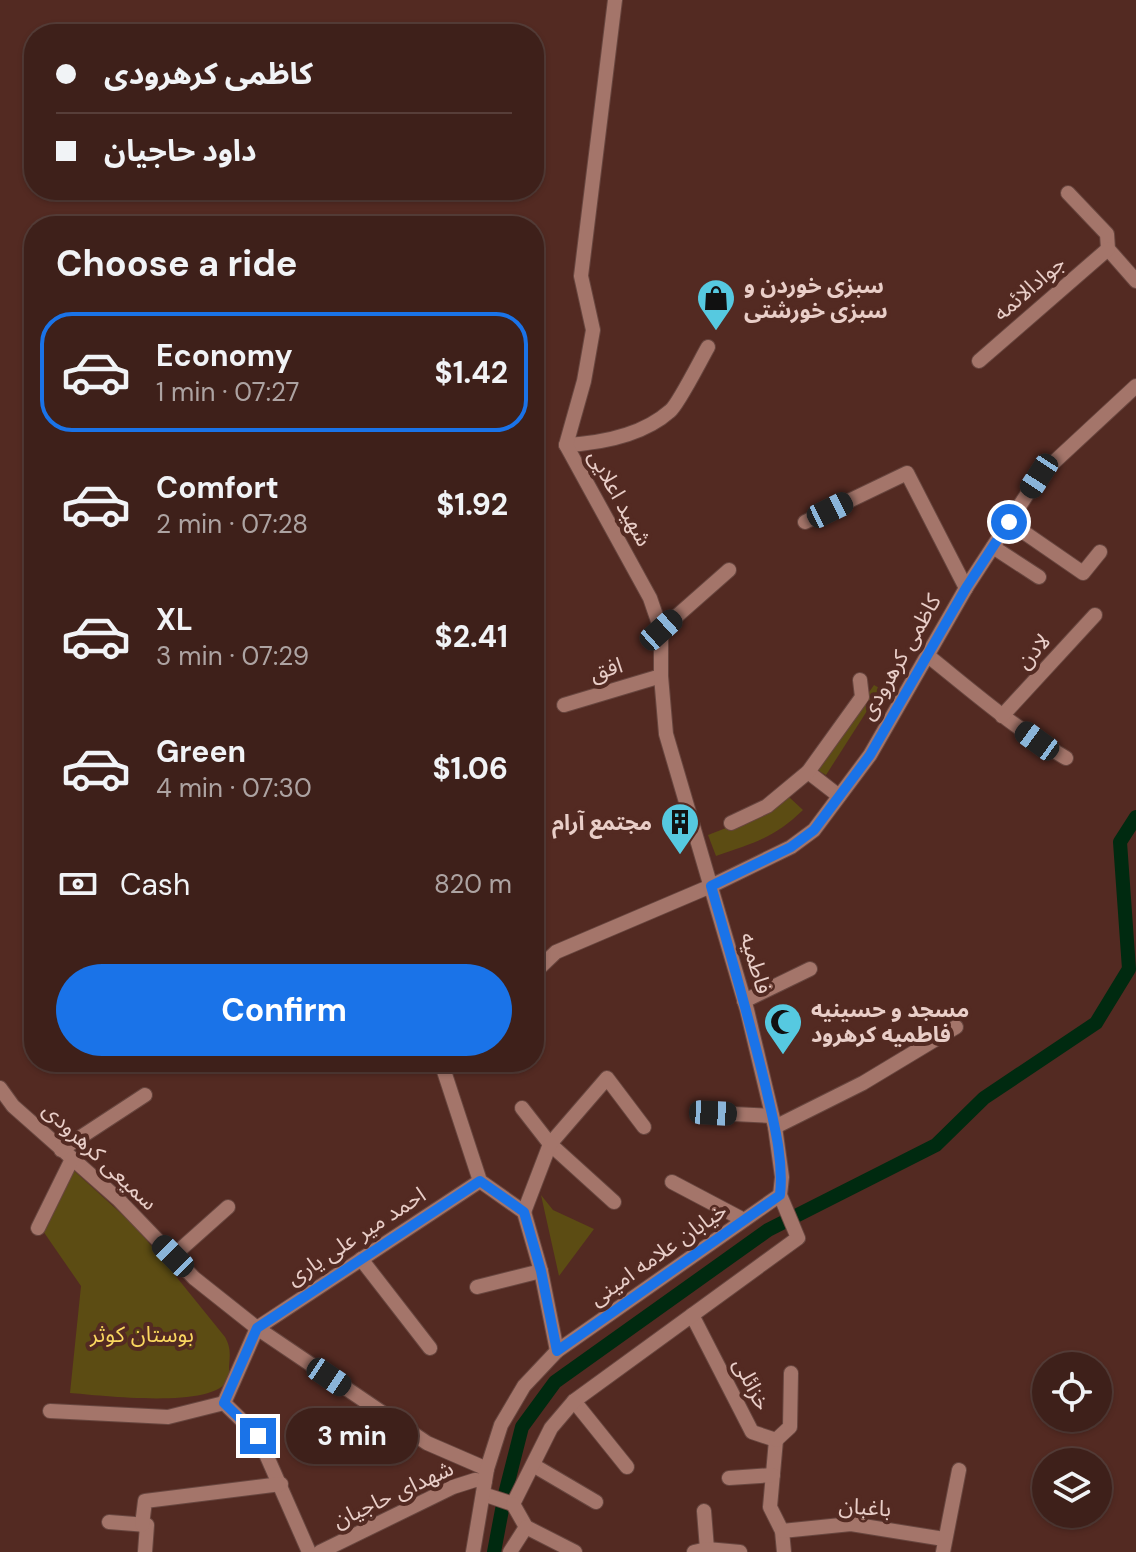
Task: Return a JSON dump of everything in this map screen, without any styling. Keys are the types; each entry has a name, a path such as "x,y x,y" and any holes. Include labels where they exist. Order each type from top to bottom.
{"street":[{"name":"شهید اعلایی","path":"615,0 581,276 593,330 584,381 566,445 650,598 661,630"},
{"path":"1068,193 1107,234 1108,249 1136,281"},
{"name":"جوادالائمه","path":"979,361 1108,249"},
{"path":"566,445 597,444 641,429 672,410 708,347"},
{"name":"کاظمی کرهرودی","path":"544,963 556,952 711,886 791,847 814,830 870,755 966,588 1039,476 1136,386"},
{"path":"805,522 907,473 966,588"},
{"path":"1009,522 1083,573 1100,552"},
{"path":"993,547 1039,577"},
{"path":"661,630 729,570"},
{"name":"لادن","path":"1002,716 1095,615"},
{"name":"فاطمیه","path":"661,630 666,734 744,1001 774,1122 782,1177 780,1195"},
{"path":"927,655 1002,716 1066,758"},
{"name":"افق","path":"564,705 661,676"},
{"path":"731,823 767,806 808,772 862,697 860,680"},
{"path":"808,772 839,796"},
{"path":"744,1001 810,969"},
{"path":"713,1113 774,1122 863,1083 956,1027"},
{"path":"446,1072 480,1181 524,1212"},
{"path":"557,1351 541,1271 524,1212 550,1144 607,1078 644,1127"},
{"name":"سمیعی کرهرودی","path":"0,1088 13,1106 118,1199 194,1278 257,1328 485,1481 513,1504"},
{"path":"38,1228 66,1155 145,1095"},
{"path":"522,1108 550,1144 614,1202"},
{"name":"احمد میر علی یاری","path":"257,1328 480,1181"},
{"path":"672,1182 744,1220"},
{"path":"575,1552 526,1527 513,1504 551,1428 574,1401 798,1238 780,1195"},
{"name":"خیابان علامه امینی","path":"473,1552 485,1481 501,1425 532,1377 557,1351 780,1195"},
{"path":"173,1256 228,1207"},
{"path":"361,1259 430,1348"},
{"path":"477,1287 541,1271"},
{"name":"خزائلی","path":"692,1315 752,1432 776,1440"},
{"path":"224,1403 257,1328"},
{"path":"784,1552 782,1531 770,1507 776,1440 790,1427 791,1373"},
{"path":"574,1401 627,1467"},
{"path":"50,1411 168,1417 224,1403"},
{"path":"224,1403 258,1436 309,1552"},
{"path":"533,1465 596,1502"},
{"path":"943,1546 959,1470"},
{"path":"729,1478 773,1475"},
{"name":"شهدای حاجیان","path":"320,1552 453,1487 475,1480 485,1481"},
{"path":"142,1525 145,1501 281,1484"},
{"path":"704,1511 700,1550 740,1552"},
{"path":"109,1522 147,1525 145,1552"},
{"name":"باغبان","path":"782,1531 851,1524 943,1546"},
{"path":"510,1552 526,1527"}],"green space":[{"path":"874,685 881,689 826,775 816,769"},
{"path":"789,797 803,810 783,827 763,839 716,856 708,835 767,812"},
{"name":"بوستان کوثر","path":"71,1168 136,1227 225,1337 230,1351 229,1374 219,1389 180,1398 70,1393 81,1286 43,1231"},
{"path":"541,1195 553,1210 594,1229 559,1276"}],"waterway":[{"path":"494,1552 522,1427 555,1382 768,1230 936,1145 984,1098 1096,1023 1129,969 1120,842 1136,817"}],"place":[{"name":"سبزی خوردن و سبزی خورشتی","path":"716,332"},
{"name":"مجتمع آرام","path":"680,856"},
{"name":"مسجد و حسینیه فاطمیه کرهرود","path":"783,1056"}],"route":[{"path":"258,1436 224,1403 257,1328 480,1181 524,1212 541,1271 557,1351 780,1195 782,1177 775,1127 747,1010 711,886 791,847 814,830 870,755 966,588 1009,522"}]}
